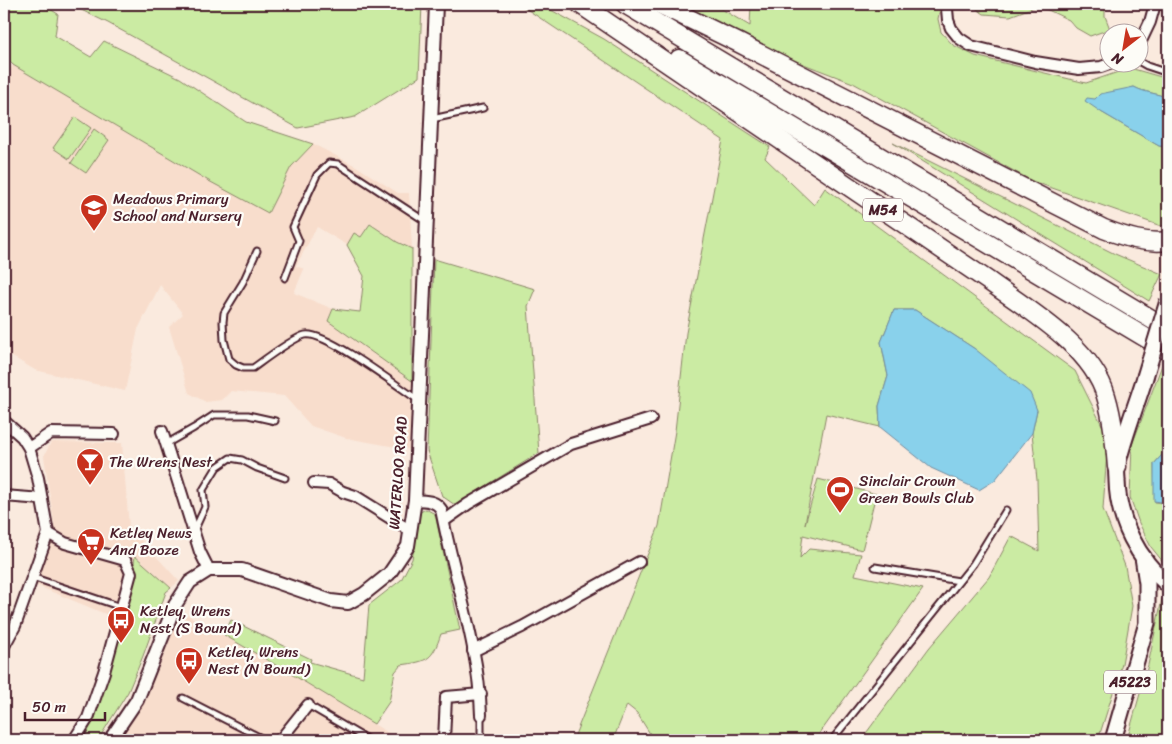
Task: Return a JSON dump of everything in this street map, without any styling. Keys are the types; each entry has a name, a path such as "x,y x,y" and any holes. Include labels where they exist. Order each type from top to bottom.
{"highway":[{"name":"M54","path":"580,4 990,282 1046,323 1080,352 1091,366 1106,394 1114,427 1117,467"},
{"name":"M54","path":"586,4 1168,351"},
{"path":"625,4 1168,329"},
{"path":"659,4 1104,229 1130,239 1168,241"}],"main road":[{"path":"1168,300 1117,467 1118,497 1124,523 1143,556 1168,585"},
{"name":"A5223","path":"1112,740 1147,623 1147,582 1143,556"}],"street":[{"name":"WATERLOO ROAD","path":"209,570 242,570 331,601 348,603 364,594 389,574 408,546 415,500 436,4"},
{"path":"948,4 948,20 951,28 959,38 971,46 1035,62 1080,70 1100,67"},
{"path":"1150,22 1155,4"},
{"path":"444,521 468,504 571,444 651,419"},
{"path":"4,421 22,437 30,448 48,533 15,626 4,646"},
{"path":"110,740 138,700 175,605 190,582 209,570 200,552 162,431"},
{"path":"30,448 51,434 114,434"},
{"path":"314,484 329,484 355,496 411,531"},
{"path":"4,496 42,499"},
{"path":"415,500 438,504 442,509 473,651 480,694 481,715"},
{"path":"48,533 65,543 125,560 131,573 104,672 88,718 74,740"},
{"path":"473,651 522,627 639,562"},
{"path":"444,740 446,697 480,694"},
{"path":"280,740 308,704"}],"lane":[{"path":"1150,67 1168,73"},
{"path":"432,119 482,108"},
{"path":"286,278 299,241 293,227 317,174 329,163 338,164 427,223"},
{"path":"257,251 244,282 224,313 224,340 229,359 236,365 244,368 253,368 305,335 318,336 347,352 420,402"},
{"path":"166,444 214,415 248,415 275,421"},
{"path":"193,531 205,507 203,490 217,467 230,458 242,460 257,468 285,478"},
{"path":"832,740 973,564 1006,510"},
{"path":"875,567 959,581"},
{"path":"31,577 122,608"},
{"path":"183,698 265,740"},
{"path":"308,704 368,740"},
{"path":"481,715 481,740"}],"shaded area":[{"path":"13,65 207,180 268,213 291,167 313,144 356,166 398,193 409,193 412,249 397,242 370,224 361,237 354,234 347,245 317,227 296,266 304,269 294,293 333,309 328,321 412,381 412,450 346,438 311,426 284,396 231,391 222,400 206,402 189,393 169,327 183,314 160,285 138,329 125,391 35,370 4,352 4,79"},
{"path":"51,442 122,443 129,527 179,581 171,588 136,556 125,622 33,584 49,544 54,524 44,456"},
{"path":"177,609 298,678 400,740 115,740"}],"green space":[{"path":"4,4 42,4 58,14 55,36 91,57 104,41 180,78 246,122 313,144 291,167 268,213 207,180 13,65 4,55"},
{"path":"69,4 422,4 419,77 355,117 298,128 108,23"},
{"path":"519,4 540,4 604,39 770,147 765,158 814,205 825,188 1075,371 1108,437 1103,509 1125,566 1132,606 1122,664 1098,740 861,740 929,648 989,577 1011,536 1039,551 1037,480 1032,433 1037,410 975,349 915,310 894,310 881,342 888,376 879,406 880,427 826,414 805,524 818,479 876,494 862,550 803,535 800,558 809,549 861,554 855,575 923,589 815,740 664,740 652,737 637,713 627,705 613,740 573,740 659,526 675,431 686,333 723,140"},
{"path":"683,4 713,4 750,26 751,4 941,4 938,19 941,32 953,45 975,56 1086,83 1118,72 1144,72 1168,79 1168,98 1134,87 1120,91 1101,112 1159,146 1168,147 1168,225 1161,226 1032,181 853,83 775,53"},
{"path":"970,4 1105,4 1105,16 1107,22 1100,22 1100,32 1090,36 1076,28 1069,20 1048,10 1034,7 1010,16 984,14"},
{"path":"75,117 91,128 69,159 53,148"},
{"path":"94,129 109,140 86,173 71,163"},
{"path":"893,143 1115,254 1162,274 1149,301"},
{"path":"370,224 397,242 412,249 412,381 328,321 333,309 360,312 364,276 347,245 354,233 361,237"},
{"path":"434,259 535,289 528,306 539,453 455,505 442,496 427,451"},
{"path":"1162,365 1168,369 1168,448 1154,464 1155,502 1168,503 1168,568 1151,547 1139,523 1130,497 1132,445"},
{"path":"426,509 435,514 460,630 441,634 435,649 428,658 401,665 395,672 389,702 374,724 224,635 231,620 311,659 310,662 363,677 369,605 401,580 412,559 420,512"},
{"path":"135,556 171,588 166,592 128,692 98,740 83,740 95,718 125,622"},
{"path":"1162,599 1168,603 1168,740 1127,740 1148,665"}],"water":[{"path":"1134,87 1168,98 1168,147 1159,146 1085,101 1087,98 1095,99 1100,94"},
{"path":"894,310 915,310 975,349 1030,393 1037,410 1032,433 995,480 979,490 931,468 880,427 879,406 888,376 881,342"},
{"path":"1168,448 1168,503 1154,501 1154,464"}],"place":[{"name":"Meadows Primary School and Nursery","path":"94,232"},
{"name":"The Wrens Nest","path":"90,486"},
{"name":"Sinclair Crown Green Bowls Club","path":"840,514"},
{"name":"Ketley News And Booze","path":"91,566"},
{"name":"Ketley, Wrens Nest (S Bound)","path":"121,644"},
{"name":"Ketley, Wrens Nest (N Bound)","path":"189,685"}]}
